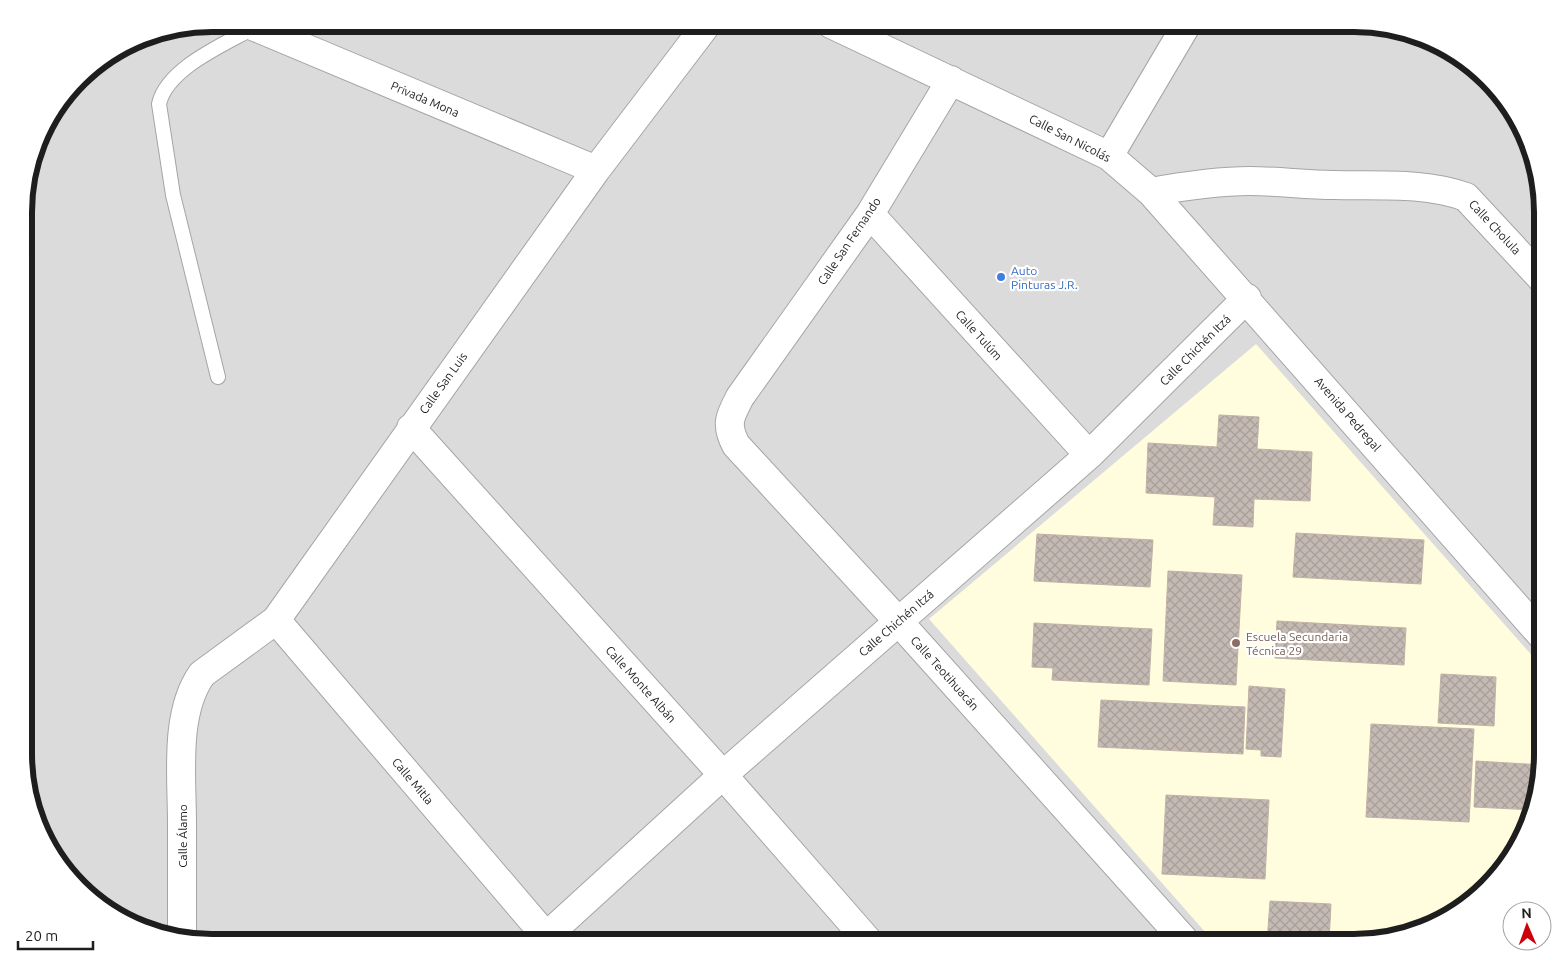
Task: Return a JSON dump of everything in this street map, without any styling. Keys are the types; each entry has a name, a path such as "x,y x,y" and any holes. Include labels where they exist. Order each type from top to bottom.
{"street":[{"name":"Privada Mona","path":"270,32 596,170"},
{"name":"Calle San Luis","path":"182,735 190,696 202,674 276,620 596,170 702,32"},
{"name":"Calle San Nicolás","path":"847,32 1110,156 1152,192"},
{"path":"1110,156 1182,32"},
{"name":"Calle San Fernando","path":"740,397 870,214 951,80"},
{"name":"Calle Cholula","path":"1152,192 1190,184 1250,181 1329,185 1410,186 1451,191 1466,197 1534,270"},
{"name":"Avenida Pedregal","path":"1152,192 1534,627"},
{"name":"Calle Tulúm","path":"870,214 1089,456"},
{"name":"Calle Chichén Itzá","path":"552,934 723,775 1089,456 1247,298"},
{"name":"Calle Teotihuacán","path":"740,397 730,419 731,436 736,445 898,621 1179,934"},
{"name":"Calle Monte Albán","path":"411,428 723,775 861,934"},
{"name":"Calle Mitla","path":"276,620 541,934"},
{"name":"Calle Álamo","path":"182,735 182,931"}],"lane":[{"path":"218,377 173,195 159,104 163,91 172,79 187,67 246,32"}],"shaded area":[{"path":"1354,32 1378,34 1412,42 1434,51 1454,63 1473,77 1490,94 1516,133 1528,166 1534,201 1534,765 1525,811 1516,833 1504,853 1490,872 1473,889 1434,915 1412,924 1389,930 1354,934 213,934 189,932 155,924 133,915 113,903 85,881 63,853 46,822 34,777 32,753 32,213 34,189 42,155 51,133 70,103 85,85 113,63 144,46 178,36 201,33"},
{"name":"Escuela Secundaria Técnica 29","path":"1256,344 1534,658 1534,765 1525,811 1516,833 1504,853 1482,881 1454,903 1423,920 1389,930 1354,934 1207,934 929,619"}],"building":[{"path":"1219,415 1259,417 1257,449 1312,452 1310,501 1254,499 1253,527 1213,525 1215,497 1146,493 1148,443 1217,447"},
{"path":"1296,533 1424,540 1421,584 1293,577"},
{"path":"1037,534 1153,540 1150,587 1034,581"},
{"path":"1168,571 1242,575 1236,685 1163,681"},
{"path":"1277,621 1406,628 1404,665 1275,658"},
{"path":"1034,623 1152,629 1149,685 1052,680 1053,668 1032,667"},
{"path":"1441,674 1496,677 1494,726 1438,723"},
{"path":"1249,686 1285,689 1281,757 1261,756 1261,750 1246,749"},
{"path":"1101,700 1245,707 1243,754 1098,747"},
{"path":"1371,724 1474,729 1469,822 1366,817"},
{"path":"1476,761 1534,764 1525,810 1474,807"},
{"path":"1166,795 1269,800 1265,879 1162,874"},
{"path":"1270,901 1331,904 1329,934 1268,934"}],"place":[{"name":"Auto Pinturas J.R.","path":"1001,277"},
{"name":"Escuela Secundaria Técnica 29","path":"1236,643"}]}
